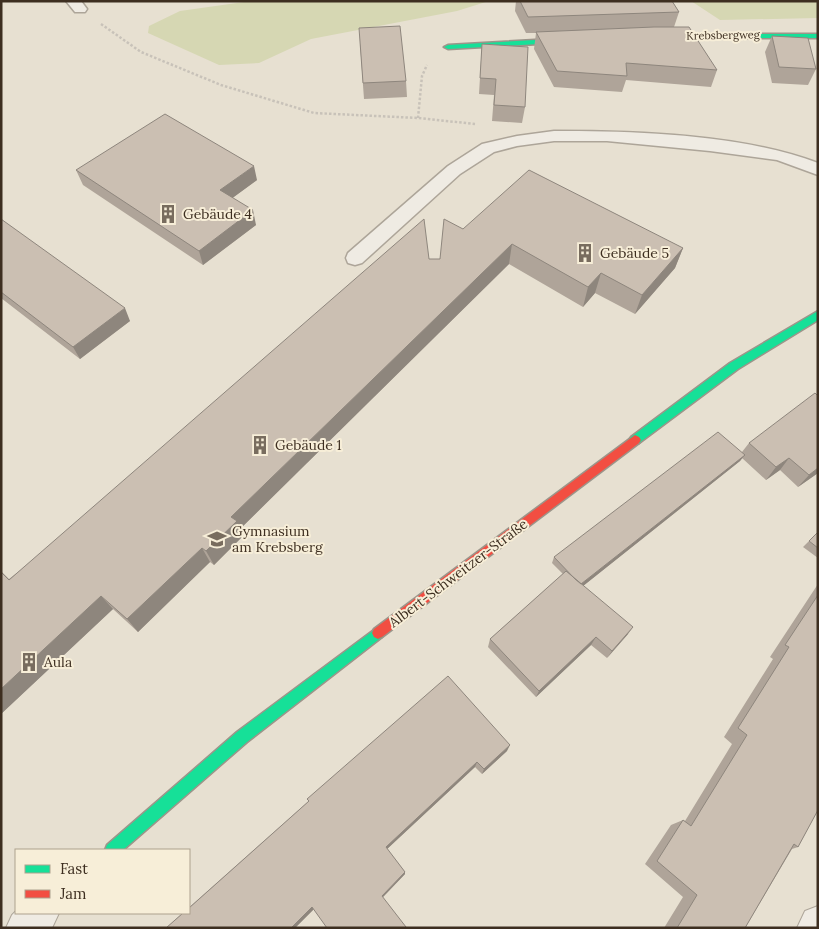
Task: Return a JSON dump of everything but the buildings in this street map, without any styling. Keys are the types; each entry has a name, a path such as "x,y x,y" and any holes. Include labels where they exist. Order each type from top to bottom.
{"street":[{"name":"Krebsbergweg","path":"641,37 818,36"},
{"path":"448,46 579,39"},
{"name":"Albert-Schweitzer-Straße","path":"113,849 242,737 373,637 734,366 818,315"},
{"path":"25,928 41,914"},
{"path":"816,928 818,924"}],"lane":[{"path":"355,258 454,170 488,148 517,141 554,136 607,136 710,145 780,155 818,169"}],"path":[{"path":"77,5 141,52 221,85 314,113 418,118 476,125"},
{"path":"418,118 422,76 428,62 448,46"}],"green space":[{"path":"251,1 489,1 457,11 311,39 259,63 219,65 148,33 149,26 180,11"},
{"path":"691,1 818,1 818,18 720,20"}],"traffic: fast":[{"path":"657,36 818,36"},
{"path":"448,47 571,40"},
{"path":"635,440 734,366 818,315"},
{"path":"113,849 242,737 378,633"}],"traffic: jam":[{"path":"378,633 635,440"}],"place":[{"name":"Gebäude 4","path":"168,214"},
{"name":"Gebäude 5","path":"585,253"},
{"name":"Gebäude 1","path":"260,445"},
{"name":"Gymnasium am Krebsberg","path":"217,539"},
{"name":"Aula","path":"29,662"}]}
